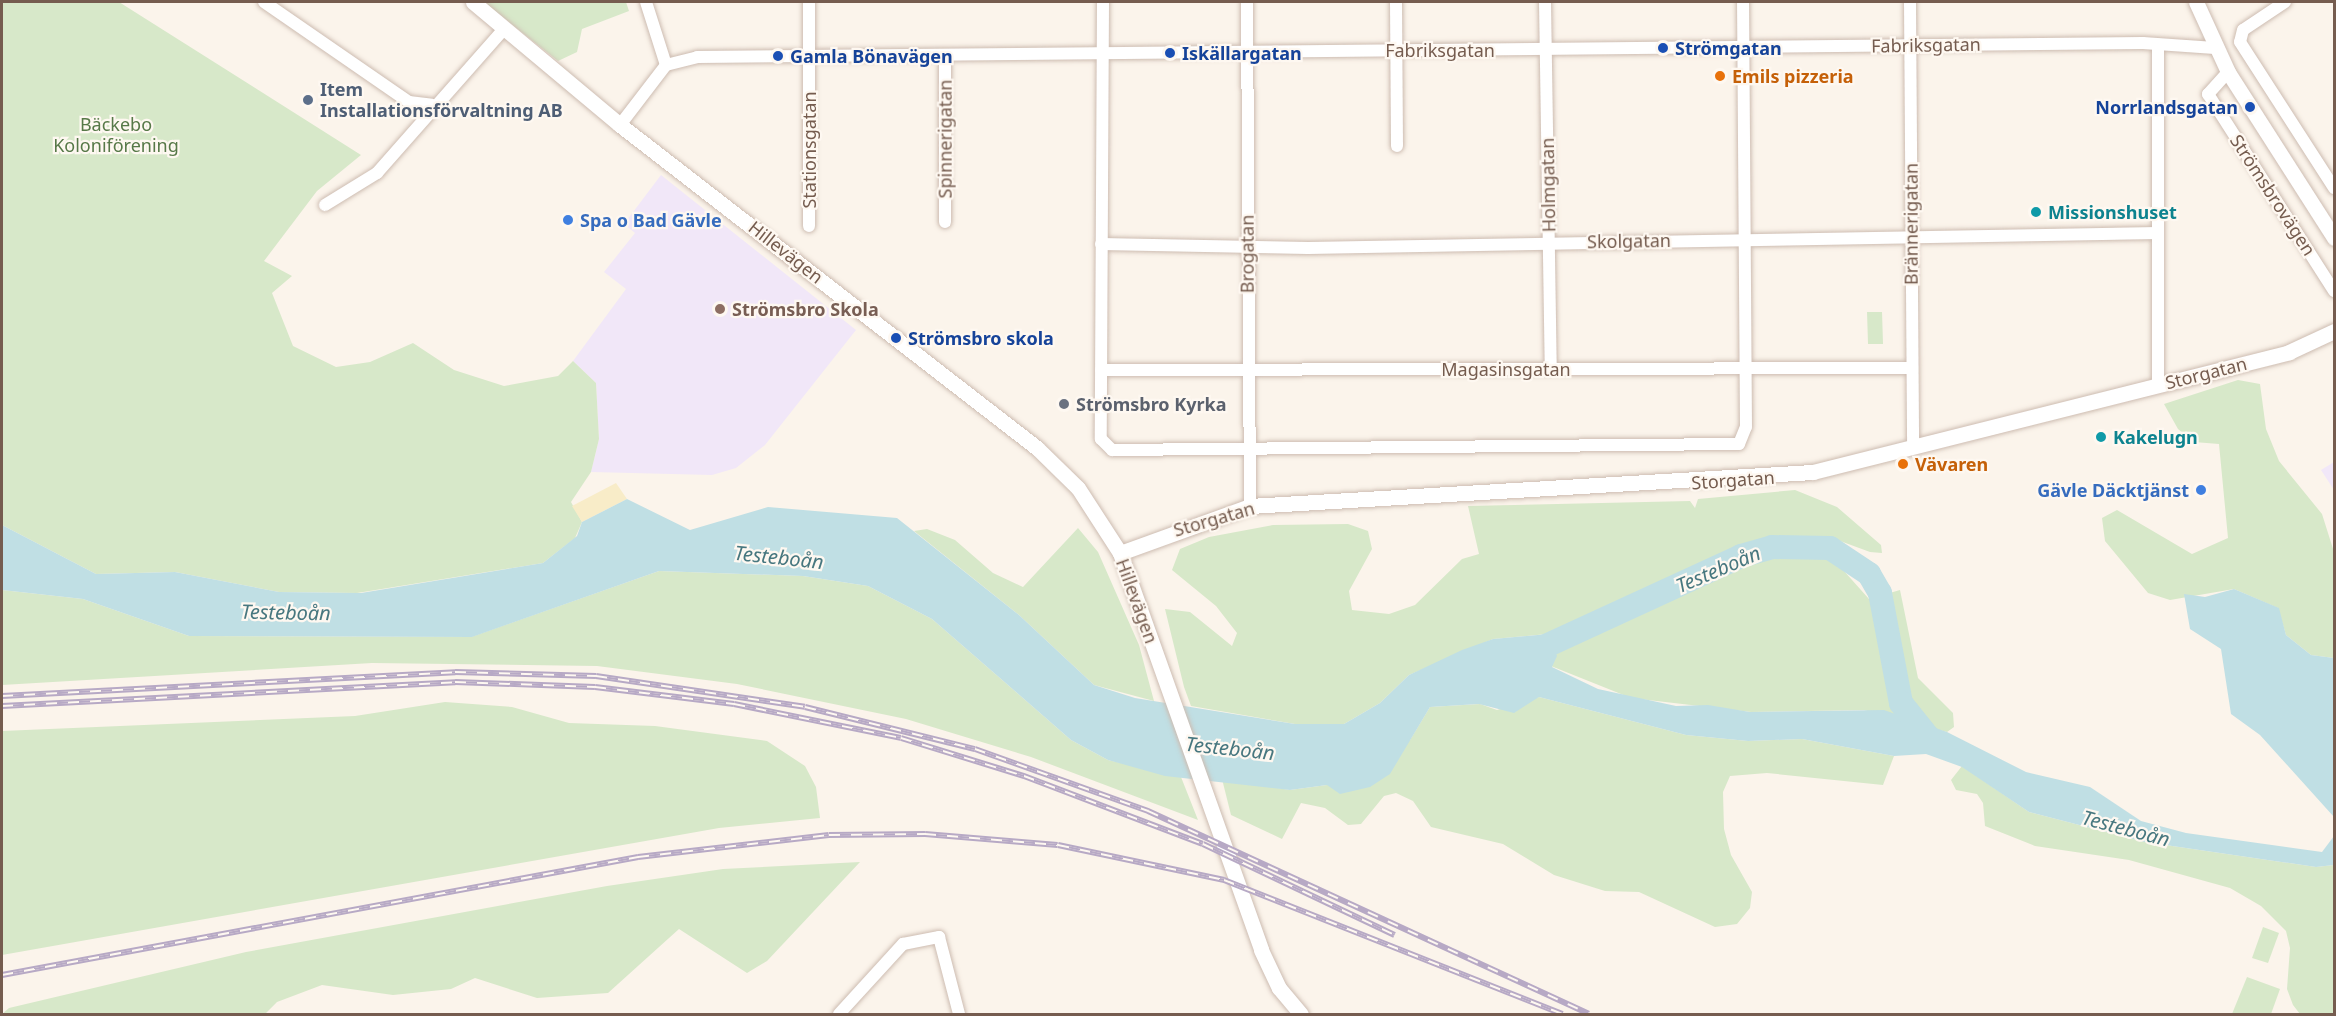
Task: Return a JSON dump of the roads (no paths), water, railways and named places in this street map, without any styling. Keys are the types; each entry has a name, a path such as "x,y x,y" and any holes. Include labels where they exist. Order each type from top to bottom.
{"street":[{"path":"264,2 409,102 432,105"},
{"name":"Hillevägen","path":"473,2 620,125 1036,448 1078,488 1120,553 1261,950 1280,988 1301,1014"},
{"path":"620,125 666,65 646,2"},
{"name":"Stationsgatan","path":"809,2 809,226"},
{"path":"1103,2 1101,440 1112,450 1730,447 1742,442 1746,369 1743,2"},
{"name":"Brogatan","path":"1247,2 1246,449 1250,506"},
{"path":"1396,2 1397,146"},
{"name":"Holmgatan","path":"1545,2 1551,369"},
{"name":"Brännerigatan","path":"1910,2 1913,447"},
{"name":"Strömsbrovägen","path":"2196,2 2215,48 2228,72 2334,238"},
{"path":"2285,2 2245,28 2242,45 2334,188"},
{"path":"325,205 377,174 432,105 505,28"},
{"name":"Fabriksgatan","path":"666,65 697,57 1910,45 2158,45 2215,48"},
{"path":"2158,45 2158,386"},
{"name":"Spinnerigatan","path":"945,55 945,222"},
{"name":"Strömsbrovägen","path":"2228,72 2208,94 2334,291"},
{"name":"Skolgatan","path":"1101,244 1247,245 1308,249 1549,242 2158,233"},
{"name":"Storgatan","path":"1120,553 1250,506 1785,476 1913,447 2296,350 2334,331"},
{"name":"Magasinsgatan","path":"1101,370 1912,368"},
{"path":"839,1014 903,944 939,937 959,1014"}],"water":[{"path":"627,499 690,530 768,507 897,518 1019,615 1094,685 1135,698 1295,724 1344,724 1380,703 1409,675 1462,650 1493,639 1548,634 1557,656 1552,667 1598,689 1676,706 1708,705 1750,712 1884,710 1947,732 2026,772 2090,787 2141,821 2186,833 2322,852 2334,836 2334,865 2316,867 2145,842 2029,812 1962,767 1926,754 1894,756 1802,739 1748,741 1686,735 1539,697 1514,713 1479,704 1430,707 1390,774 1370,787 1340,794 1327,785 1290,790 1165,776 1108,760 1071,740 932,619 868,586 803,576 659,571 472,637 189,636 83,599 2,590 2,525 96,574 175,572 279,592 361,593 543,563 577,536 582,522"},
{"path":"2234,589 2279,608 2286,635 2311,655 2334,658 2334,817 2260,735 2231,714 2221,649 2190,629 2184,594 2205,597"}],"waterway":[{"name":"Testeboån","path":"1524,656 1741,556 1772,547 1830,548 1869,574 1880,593 1901,703 1933,743"}],"railway":[{"path":"2,696 455,672 596,676 805,707 975,749 1148,811 1589,1014"},
{"path":"2,706 455,682 595,687 734,704 901,738 1024,776 1203,844 1395,935"},
{"path":"2,975 638,857 829,835 925,834 1058,845 1224,880 1562,1014"}],"place":[{"name":"Strömgatan","path":"1663,48"},
{"name":"Iskällargatan","path":"1170,53"},
{"name":"Gamla Bönavägen","path":"778,56"},
{"name":"Emils pizzeria","path":"1720,76"},
{"name":"Item Installationsförvaltning AB","path":"308,100"},
{"name":"Norrlandsgatan","path":"2250,107"},
{"name":"Missionshuset","path":"2036,212"},
{"name":"Spa o Bad Gävle","path":"568,220"},
{"name":"Strömsbro Skola","path":"720,309"},
{"name":"Strömsbro skola","path":"896,338"},
{"name":"Strömsbro Kyrka","path":"1064,404"},
{"name":"Kakelugn","path":"2101,437"},
{"name":"Vävaren","path":"1903,464"},
{"name":"Gävle Däcktjänst","path":"2201,490"}],"park label":[{"name":"Bäckebo Koloniförening","path":"116,135"}]}
